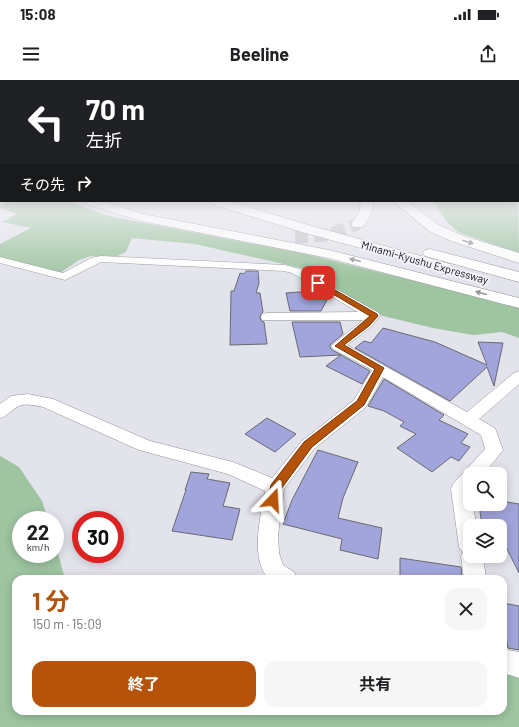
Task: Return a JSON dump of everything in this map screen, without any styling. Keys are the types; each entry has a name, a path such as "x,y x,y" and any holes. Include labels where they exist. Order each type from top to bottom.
{"highway":[{"path":"147,218 329,254 405,272 519,303"},
{"path":"197,218 250,232 295,237"},
{"name":"Minami-Kyushu Expressway","path":"272,218 519,288"},
{"name":"Minami-Kyushu Expressway","path":"305,218 519,277"},
{"path":"358,224 362,218"},
{"path":"421,218 434,228 456,238 519,258"}],"street":[{"path":"0,260 65,277 96,260 106,259 285,268 304,275 374,316"},
{"path":"267,317 374,316"},
{"path":"374,316 338,346 380,368 489,432 494,450 479,467"},
{"path":"280,575 275,571 268,553 268,535 275,488 308,445 360,403 380,368"},
{"path":"468,420 519,376"},
{"path":"2,408 17,400 28,399 47,403 145,446 233,469 275,488"},
{"path":"463,486 460,489 463,506"},
{"path":"473,563 475,575"},
{"path":"507,662 519,665"}],"green space":[{"path":"9,218 119,218 306,254 519,307 519,338 502,332 473,335 433,328 383,316 301,268 195,244 132,238 126,252 115,257 91,256 79,260 60,273 0,258 0,244 31,228 2,222"},
{"path":"444,218 518,218 519,253 458,232"},
{"path":"0,456 19,467 42,501 45,511 12,511 12,563 61,563 64,575 12,575 12,715 507,715 507,661 519,665 519,727 0,727"}],"building":[{"path":"246,271 258,271 259,283 256,293 260,293 263,312 260,317 261,321 264,322 267,344 230,345 231,291 234,291 240,273 244,274"},
{"path":"299,292 328,298 321,311 290,311 286,293"},
{"path":"292,322 340,322 343,334 330,345 330,347 332,350 370,371 362,384 326,366 341,355 300,357"},
{"path":"383,328 435,342 487,365 478,342 503,343 494,386 487,367 450,401 355,348 364,341 371,343"},
{"path":"384,379 444,415 439,420 468,434 461,443 470,447 459,461 451,457 432,472 397,448 416,434 400,426 404,422 384,411 368,406"},
{"path":"267,418 296,434 275,452 245,434"},
{"path":"318,450 358,462 343,498 338,518 382,528 378,559 340,550 342,539 283,524 292,500"},
{"path":"191,472 209,474 207,479 230,483 223,506 240,509 232,540 172,531"},
{"path":"507,502 519,504 519,573 507,549 507,519 481,519 480,511 507,511"},
{"path":"400,558 461,567 462,575 400,575"},
{"path":"507,604 519,606 519,650 508,648"}],"tunnel":[{"path":"295,237 328,235 358,224"}],"route":[{"path":"273,500 275,488 308,445 360,403 380,368 338,346 374,316 318,283"}]}
